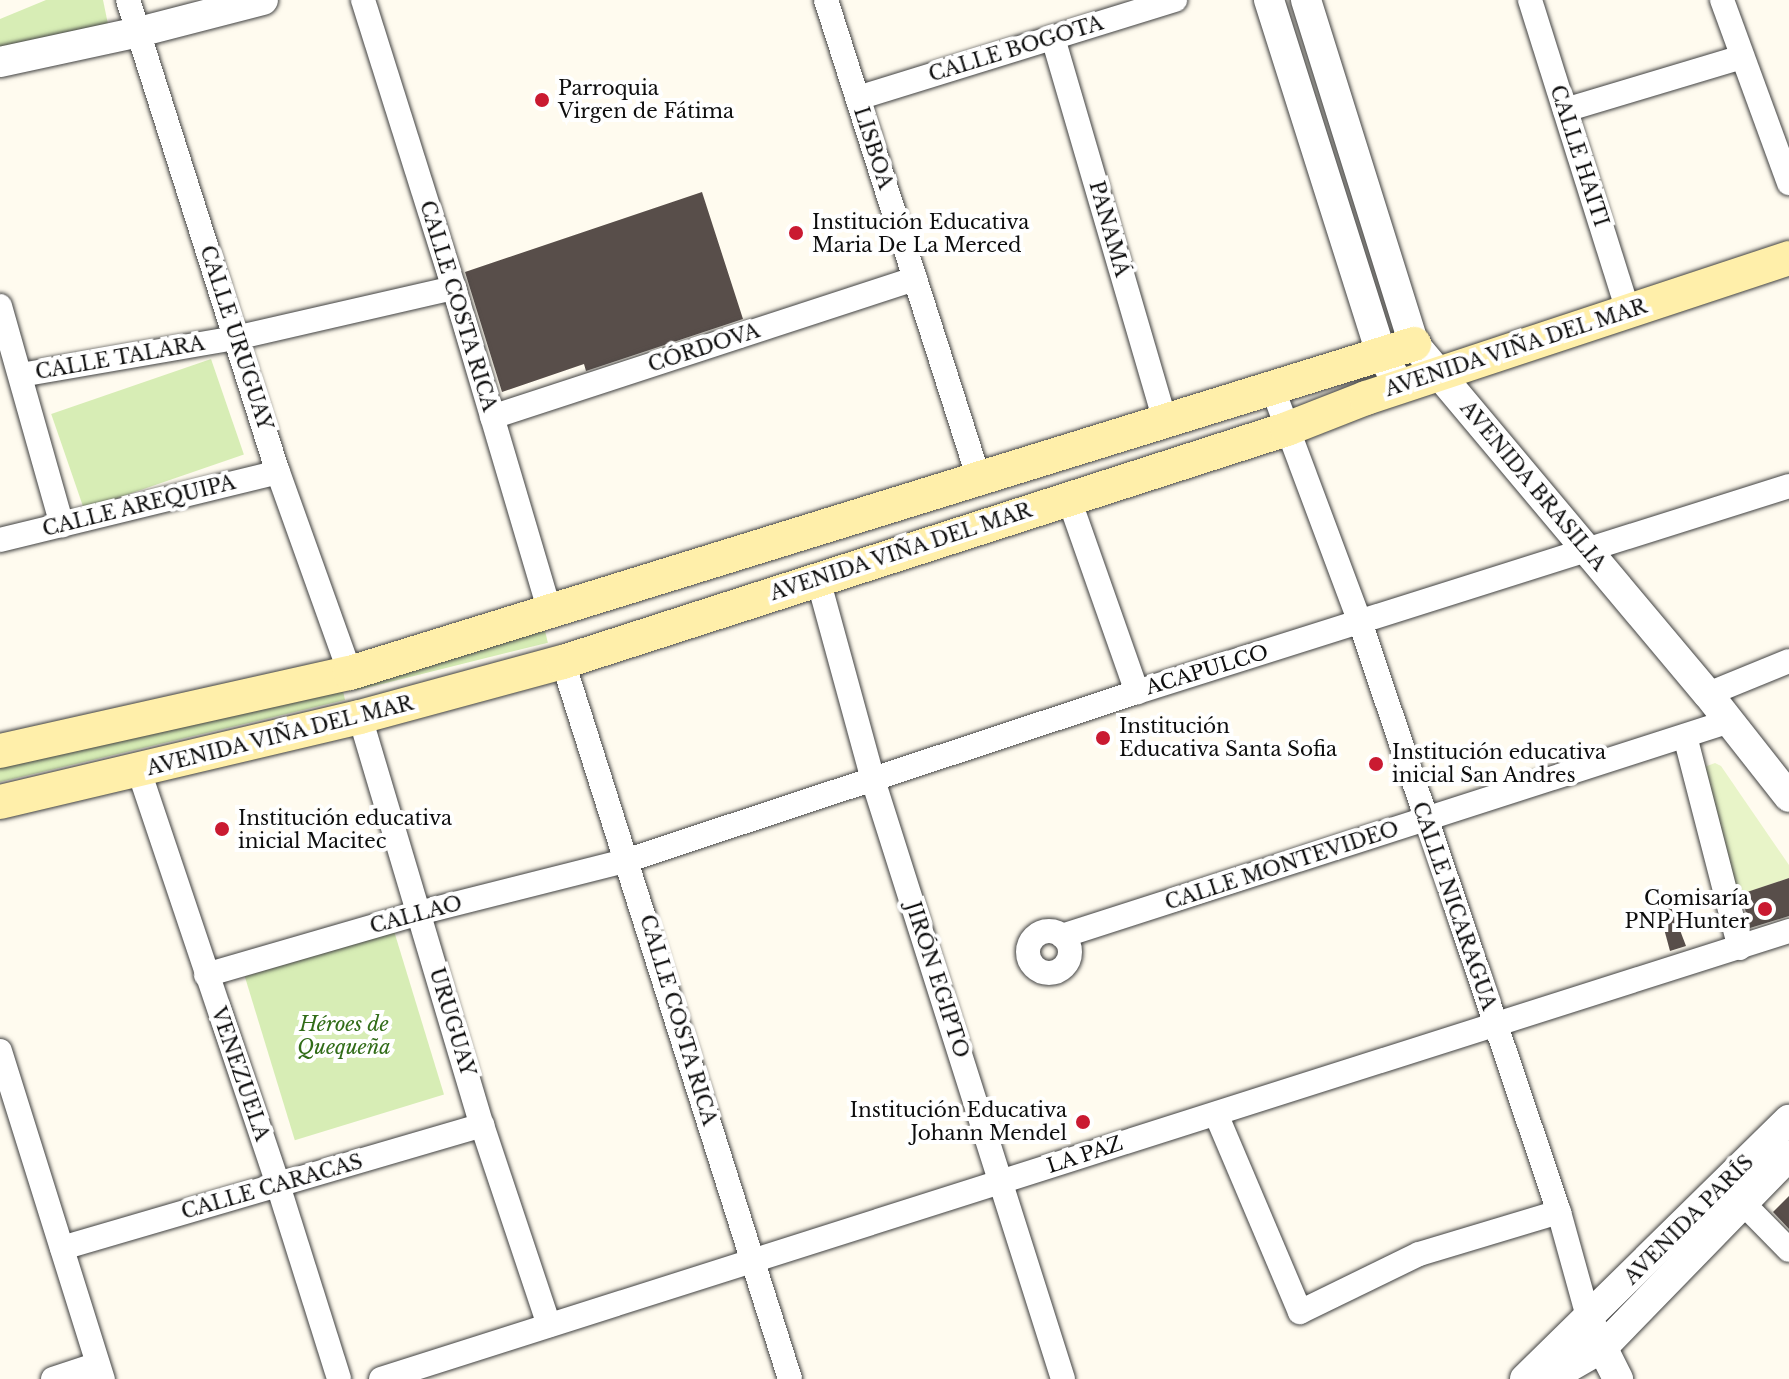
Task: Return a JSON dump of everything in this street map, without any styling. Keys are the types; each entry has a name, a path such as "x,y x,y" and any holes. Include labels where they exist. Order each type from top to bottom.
{"main road":[{"name":"AVENIDA VIÑA DEL MAR","path":"0,802 360,717 563,662 1287,429 1401,387 1789,258"},
{"name":"AVENIDA VIÑA DEL MAR","path":"0,751 350,673 1414,344"}],"street":[{"name":"CALLE URUGUAY","path":"128,0 278,472 350,673"},
{"path":"0,62 139,32 263,0"},
{"name":"CALLE COSTA RICA","path":"363,0 454,288 550,613"},
{"name":"LISBOA","path":"826,0 979,479"},
{"name":"CALLE BOGOTA","path":"858,98 1175,0"},
{"path":"1269,0 1381,354 1401,387"},
{"name":"AVENIDA BRASILIA","path":"1306,0 1414,344 1708,694 1789,797"},
{"name":"CALLE HAITI","path":"1530,0 1628,311"},
{"path":"1722,0 1789,183"},
{"name":"PANAMÁ","path":"1053,38 1165,421"},
{"path":"1565,110 1742,57"},
{"name":"CÓRDOVA","path":"492,417 915,279"},
{"name":"CALLE TALARA","path":"21,375 235,338 454,288"},
{"path":"0,306 62,525"},
{"name":"CALLE NICARAGUA","path":"1272,387 1360,622 1559,1212 1589,1320 1618,1379"},
{"name":"CALLE AREQUIPA","path":"0,540 278,472"},
{"name":"ACAPULCO","path":"628,860 1584,548 1789,486"},
{"path":"1069,499 1137,692"},
{"name":"JIRÓN EGIPTO","path":"818,579 873,780 1063,1379"},
{"path":"1708,694 1789,661"},
{"name":"CALLE COSTA RICA","path":"563,662 790,1379"},
{"name":"URUGUAY","path":"360,717 482,1125 549,1325"},
{"name":"CALLE MONTEVIDEO","path":"1062,936 1730,721"},
{"path":"1685,736 1740,948"},
{"name":"VENEZUELA","path":"139,771 278,1185 339,1379"},
{"name":"CALLAO","path":"206,975 419,913 628,860"},
{"name":"LA PAZ","path":"381,1379 1789,931"},
{"path":"0,1051 101,1371 53,1379"},
{"path":"1216,1114 1300,1312 1419,1254 1559,1212"},
{"name":"AVENIDA PARÍS","path":"1548,1379 1602,1348 1734,1194 1789,1120"},
{"name":"CALLE CARACAS","path":"62,1248 482,1125"},
{"name":"AVENIDA PARÍS","path":"1525,1379 1734,1194 1789,1156"},
{"path":"1734,1194 1789,1250"}],"green space":[{"path":"46,0 103,0 109,29 0,57 0,19"},
{"path":"211,359 244,454 84,510 51,414"},
{"path":"545,631 548,643 356,691 353,679"},
{"path":"343,691 345,700 0,782 0,768"},
{"path":"1715,763 1721,766 1789,865 1789,878 1736,896 1691,772"},
{"name":"Héroes de Quequeña","path":"394,931 444,1095 295,1140 245,977"}],"building":[{"path":"702,192 743,319 586,371 584,364 502,392 465,272"},
{"name":"Comisaría PNP Hunter","path":"1789,878 1789,916 1750,928 1741,894"},
{"path":"1667,896 1686,946 1670,951 1656,899"},
{"path":"1789,1196 1789,1229 1773,1212"}],"place":[{"name":"Parroquia Virgen de Fátima","path":"542,100"},
{"name":"Institución Educativa Maria De La Merced","path":"796,233"},
{"name":"Institución Educativa Santa Sofia","path":"1103,738"},
{"name":"Institución educativa inicial San Andres","path":"1376,764"},
{"name":"Institución educativa inicial Macitec","path":"222,829"},
{"name":"Comisaría PNP Hunter","path":"1765,909"},
{"name":"Institución Educativa Johann Mendel","path":"1083,1122"}]}
